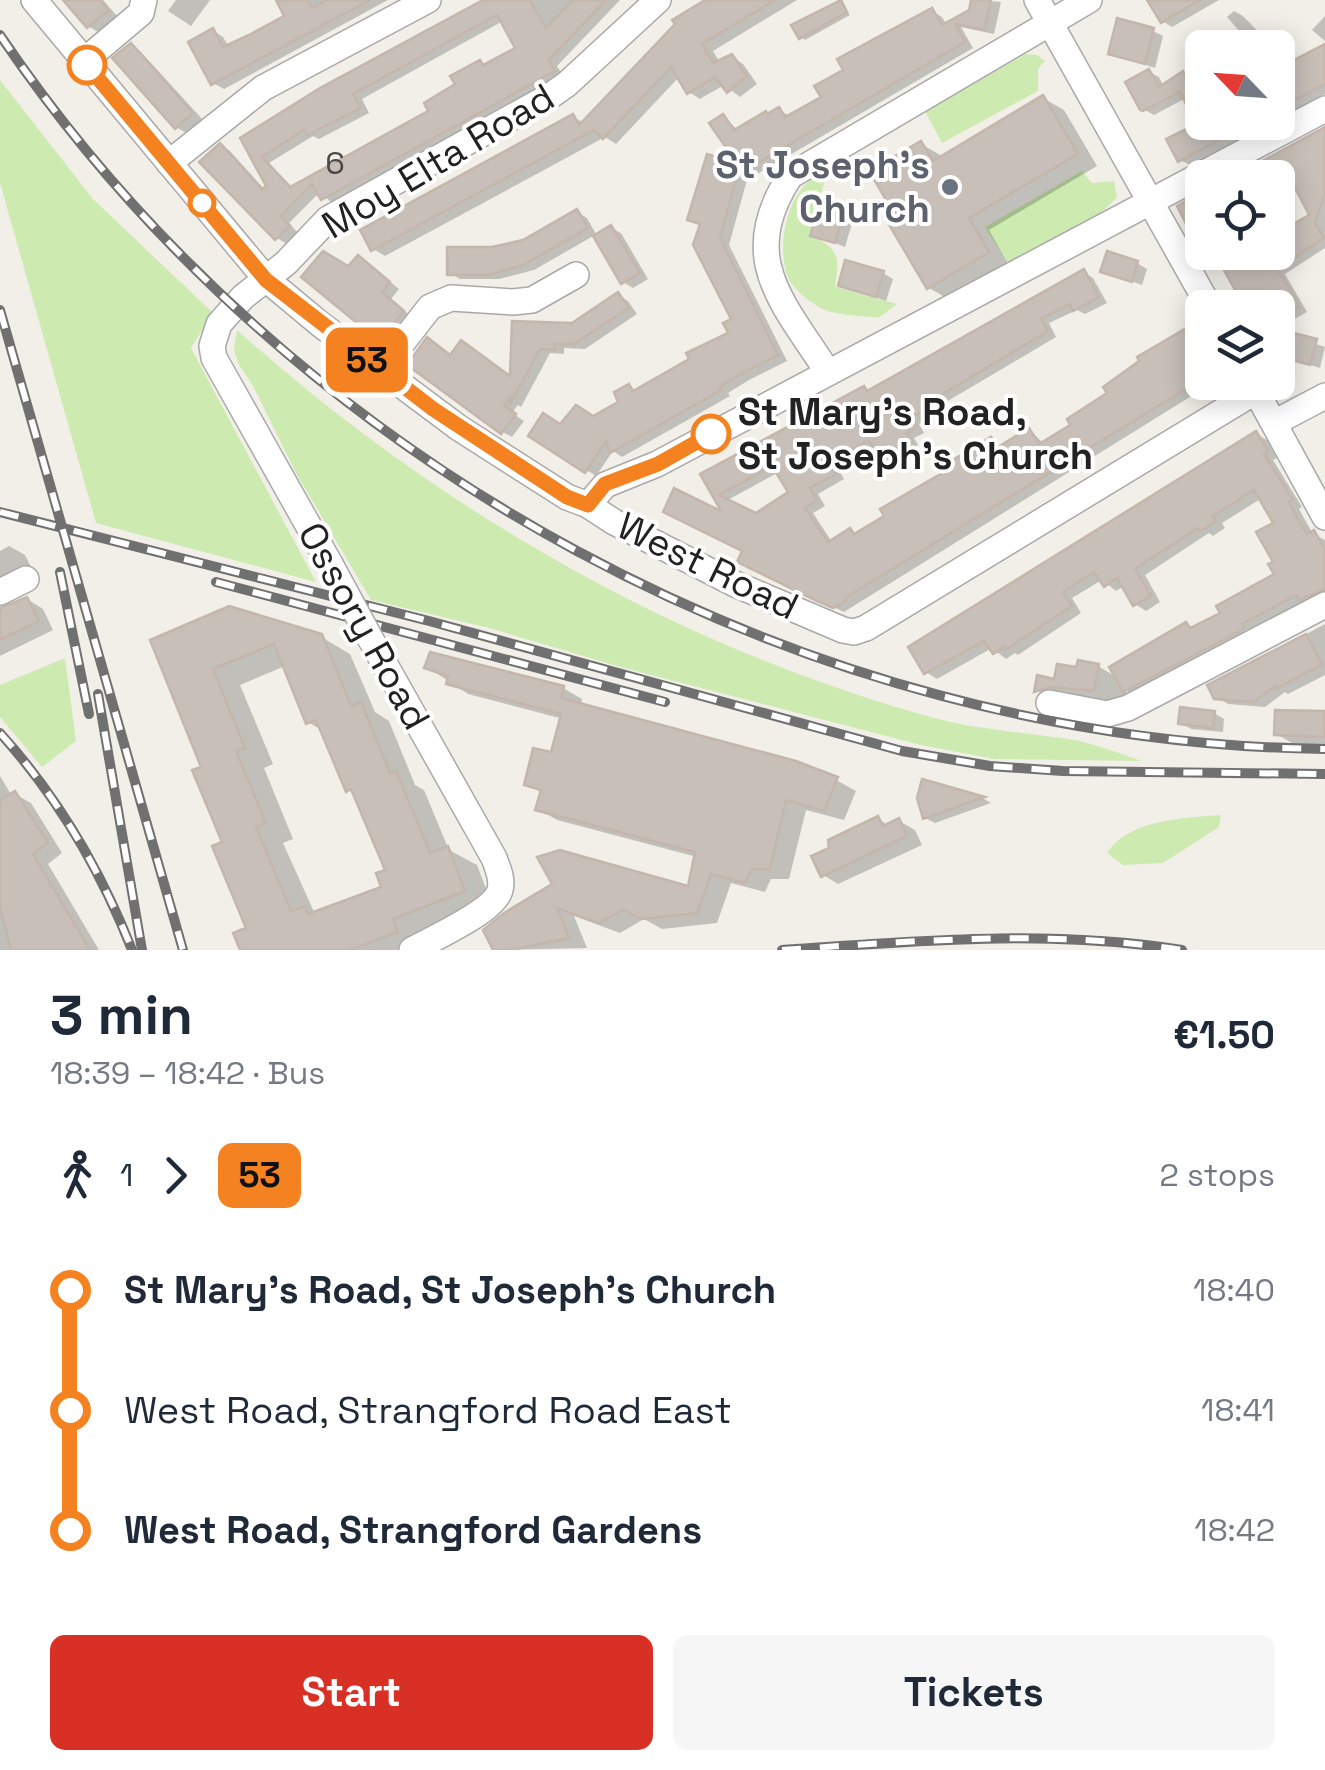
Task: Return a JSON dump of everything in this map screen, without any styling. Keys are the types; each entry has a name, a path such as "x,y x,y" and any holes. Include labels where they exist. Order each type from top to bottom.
{"street":[{"name":"West Road","path":"34,0 266,280 381,370 474,438 567,497 735,584 843,630 866,628 1233,400"},
{"path":"84,61 141,13 144,0"},
{"path":"169,163 263,88 428,0"},
{"name":"Moy Elta Road","path":"266,280 328,219 567,84 658,0"},
{"path":"1037,0 1200,290"},
{"path":"828,371 776,293 763,243 771,205 780,190 790,176 1089,0"},
{"path":"588,505 605,484 658,464 1325,109"},
{"path":"381,370 430,306 451,298 532,300 576,275"},
{"name":"Ossory Road","path":"266,280 220,324 212,346 226,382 494,858 501,878 496,899 484,909 412,950"},
{"path":"1274,423 1325,396"},
{"path":"1261,400 1325,517"},
{"path":"0,592 26,578"},
{"path":"1049,703 1107,714 1128,708 1325,605"}],"green space":[{"path":"1026,54 1045,61 1038,69 1038,91 942,143 925,111"},
{"path":"0,80 93,199 213,313 191,348 316,582 96,523 0,183"},
{"path":"1082,171 1092,183 1114,181 1117,197 1096,218 1009,264 985,227"},
{"path":"827,172 810,235 835,255 835,287 897,304 878,318 823,309 799,292 786,272 783,244 789,213 803,187"},
{"path":"237,330 394,456 563,564 652,611 838,688 934,718 1078,741 1142,761 995,759 925,746 371,600 296,473 238,363 234,349"},
{"path":"65,658 76,741 42,767 0,717 0,685"},
{"path":"1221,815 1219,827 1163,863 1123,865 1107,853 1129,833 1158,822"}],"building":[{"path":"63,0 100,0 109,10 87,28"},
{"path":"276,0 307,0 312,8 326,0 370,0 211,85 188,42 213,28 223,47 249,35 284,16"},
{"path":"483,0 530,0 546,28 573,0 606,0 549,60 555,71 321,200 312,184 281,216 290,226 275,240 199,162 220,143 262,189 266,186 240,138 320,88","holes":["497,15 515,48 450,76 455,84 424,103 428,111 290,187 262,157 304,130 308,135 361,108 353,94"]},
{"path":"705,0 775,0 702,44 713,63 732,54 747,76 727,93 715,77 687,94 671,67 603,139 594,130 371,251 360,230 573,114 579,125 675,24 672,20"},
{"path":"841,0 847,12 799,39 791,25"},
{"path":"971,0 991,0 984,30 955,24 965,42 737,175 720,238 778,355 610,453 606,441 585,473 528,436 543,413 560,424 576,405 593,416 618,402 614,392 629,384 633,391 689,359 686,353 728,333 723,323 731,319 693,245 700,224 687,220 707,154 736,162 709,123 723,114 734,130 779,107 785,117 821,97 814,86 843,70 837,59 932,8 942,25 969,10"},
{"path":"1147,0 1200,0 1161,23"},
{"path":"1117,18 1154,28 1145,64 1108,54"},
{"path":"131,43 193,113 175,129 112,58"},
{"path":"1325,44 1325,84 1295,100 1295,59"},
{"path":"1149,69 1159,87 1183,71 1185,102 1180,92 1140,110 1125,82"},
{"name":"St Joseph's Church","path":"1043,95 1078,154 969,218 989,252 927,289 884,216 898,220 869,171 921,141 933,161"},
{"path":"1325,127 1325,193 1315,223 1324,238 1295,257 1295,223 1309,215 1295,188 1295,160 1264,160"},
{"path":"1185,130 1185,140 1219,140 1178,162 1166,139"},
{"path":"822,197 846,205 835,243 810,236"},
{"path":"1185,202 1185,222 1177,206"},
{"path":"577,209 588,228 523,265 488,275 447,275 447,247 492,247 523,240"},
{"path":"611,225 640,273 621,284 593,236"},
{"path":"323,251 348,266 358,255 390,282 382,292 404,311 379,341 301,277"},
{"path":"1107,251 1138,261 1132,282 1100,272"},
{"path":"845,260 884,271 876,297 838,286"},
{"path":"1084,269 1099,297 1073,311 1070,304 1041,318 1048,331 938,397 940,401 911,418 916,428 907,433 910,439 880,458 869,440 829,462 836,474 810,488 817,500 805,508 828,542 850,528 854,534 884,516 880,509 951,468 948,463 991,437 998,447 1029,428 1039,444 1070,425 1067,419 1107,393 1103,387 1139,361 1137,357 1185,329 1185,389 833,608 737,562 742,551 663,512 674,488 721,511 700,474 864,386 867,391","holes":["772,466 788,492 756,513 719,495"]},
{"path":"1224,270 1278,270 1290,290 1235,290"},
{"path":"618,292 629,308 574,344 555,344 555,350 540,349 510,404 510,397 504,405 516,414 501,434 407,365 427,337 450,355 461,340 510,376 512,321 572,323"},
{"path":"1295,333 1317,339 1310,365 1295,361"},
{"path":"1256,431 1268,451 1264,454 1293,500 1289,502 1299,521 1307,534 1314,530 1325,550 1325,589 1299,600 1296,595 1242,624 1244,629 1123,692 1109,667 1186,622 1190,628 1220,613 1216,606 1274,574 1268,564 1273,562 1256,532 1273,523 1254,490 1213,516 1216,521 1200,531 1198,528 1135,569 1151,596 1133,606 1117,578 1104,587 1094,572 1063,592 1072,606 1005,650 1004,647 993,654 984,641 924,674 908,647"},
{"path":"27,597 39,621 0,640 0,608"},
{"path":"229,606 322,634 351,706 361,702 390,773 396,771 430,853 448,846 465,891 393,919 398,932 350,950 240,950 233,933 246,928 212,846 222,842 192,770 201,767 150,640","holes":["274,644 306,724 316,720 385,870 376,873 381,887 308,914 305,906 291,911 256,827 266,823 236,751 245,748 213,669"]},
{"path":"1306,634 1322,665 1275,686 1253,702 1214,699 1207,685"},
{"path":"430,652 564,686 561,698 796,761 838,777 824,811 786,800 770,869 752,869 745,883 711,874 697,913 641,919 623,910 599,923 557,908 569,938 493,950 483,930 552,884 537,857 560,850 688,886 695,852 535,810 541,790 524,785 533,748 551,752 561,714 446,684 448,676 424,668"},
{"path":"1078,660 1099,664 1094,691 1051,687 1034,692 1037,675 1054,679 1057,664 1076,667"},
{"path":"1180,707 1215,711 1213,728 1178,724"},
{"path":"1275,710 1325,711 1325,737 1274,735"},
{"path":"922,779 985,797 923,819 917,798"},
{"path":"15,791 48,843 33,854 90,950 11,950 0,907 0,800"},
{"path":"878,816 883,826 899,818 907,836 821,877 811,856 829,848 828,840"}],"railway":[{"path":"0,35 119,189 257,327 410,448 577,551 754,634 940,695 1131,734 1325,749"},
{"path":"0,310 183,950"},
{"path":"0,512 429,621 902,751 990,766 1063,771 1325,774"},
{"path":"60,572 89,714"},
{"path":"216,582 665,702"},
{"path":"98,694 142,950"},
{"path":"0,733 76,835 132,950"},
{"path":"782,950 1032,938 1182,950"}],"bus line":[{"name":"53","path":"87,65 266,280 459,428 567,497 588,505 605,484 658,464 711,434"}],"place":[{"name":"St Joseph's Church","path":"950,187"},
{"name":"St Mary's Road, St Joseph's Church","path":"711,434"}]}
